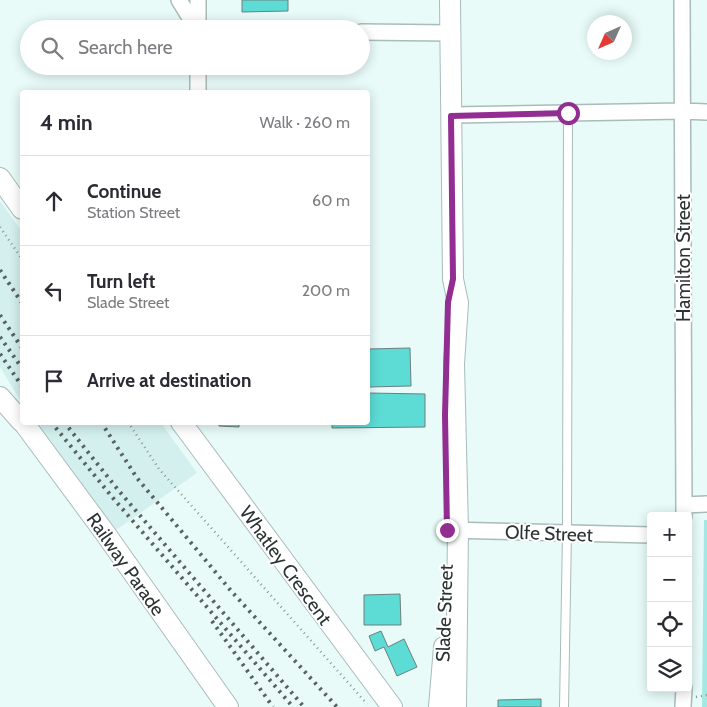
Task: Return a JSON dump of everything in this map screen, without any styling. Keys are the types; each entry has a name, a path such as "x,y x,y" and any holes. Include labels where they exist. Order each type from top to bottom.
{"street":[{"path":"179,0 192,20"},
{"path":"198,0 198,20"},
{"name":"Slade Street","path":"450,0 453,279 448,302 445,415 453,530 456,707"},
{"name":"Hamilton Street","path":"682,0 684,510"},
{"path":"370,32 450,33"},
{"path":"198,75 198,90"},
{"path":"451,116 707,112"},
{"path":"0,178 20,205"},
{"name":"Railway Parade","path":"0,397 20,419"},
{"name":"Railway Parade","path":"25,425 228,707"},
{"name":"Whatley Crescent","path":"195,432 392,707"},
{"path":"684,510 707,504"},
{"name":"Slade Street","path":"439,707 453,530"},
{"name":"Olfe Street","path":"453,530 647,536"},
{"path":"684,692 684,707"}],"lane":[{"path":"564,707 567,533 568,113"}],"path":[{"path":"0,227 20,256"},
{"path":"130,425 159,469 370,707"}],"shaded area":[{"path":"0,201 20,229 20,400 0,367"},
{"path":"38,425 162,425 197,473 116,530"},
{"path":"704,520 707,520 707,707 702,707"}],"building":[{"path":"242,0 288,0 288,11 242,12"},
{"path":"410,348 411,386 370,387 370,349"},
{"path":"370,393 425,394 425,427 332,428 332,425 370,425"},
{"path":"239,425 239,427 219,426"},
{"path":"400,594 401,625 364,625 364,595"},
{"path":"381,631 388,647 404,639 417,667 397,676 384,647 375,651 369,636"},
{"path":"541,699 541,707 498,707 498,700"}],"railway":[{"path":"0,270 20,300"},
{"path":"0,315 20,345"},
{"path":"0,337 20,365"},
{"path":"0,354 20,383"},
{"path":"53,425 113,498 293,707"},
{"path":"66,425 119,491 304,707"},
{"path":"103,425 137,478 232,592 337,707"},
{"path":"212,621 273,707"}],"route":[{"path":"447,530 445,415 448,302 453,279 451,116 568,113"}]}
